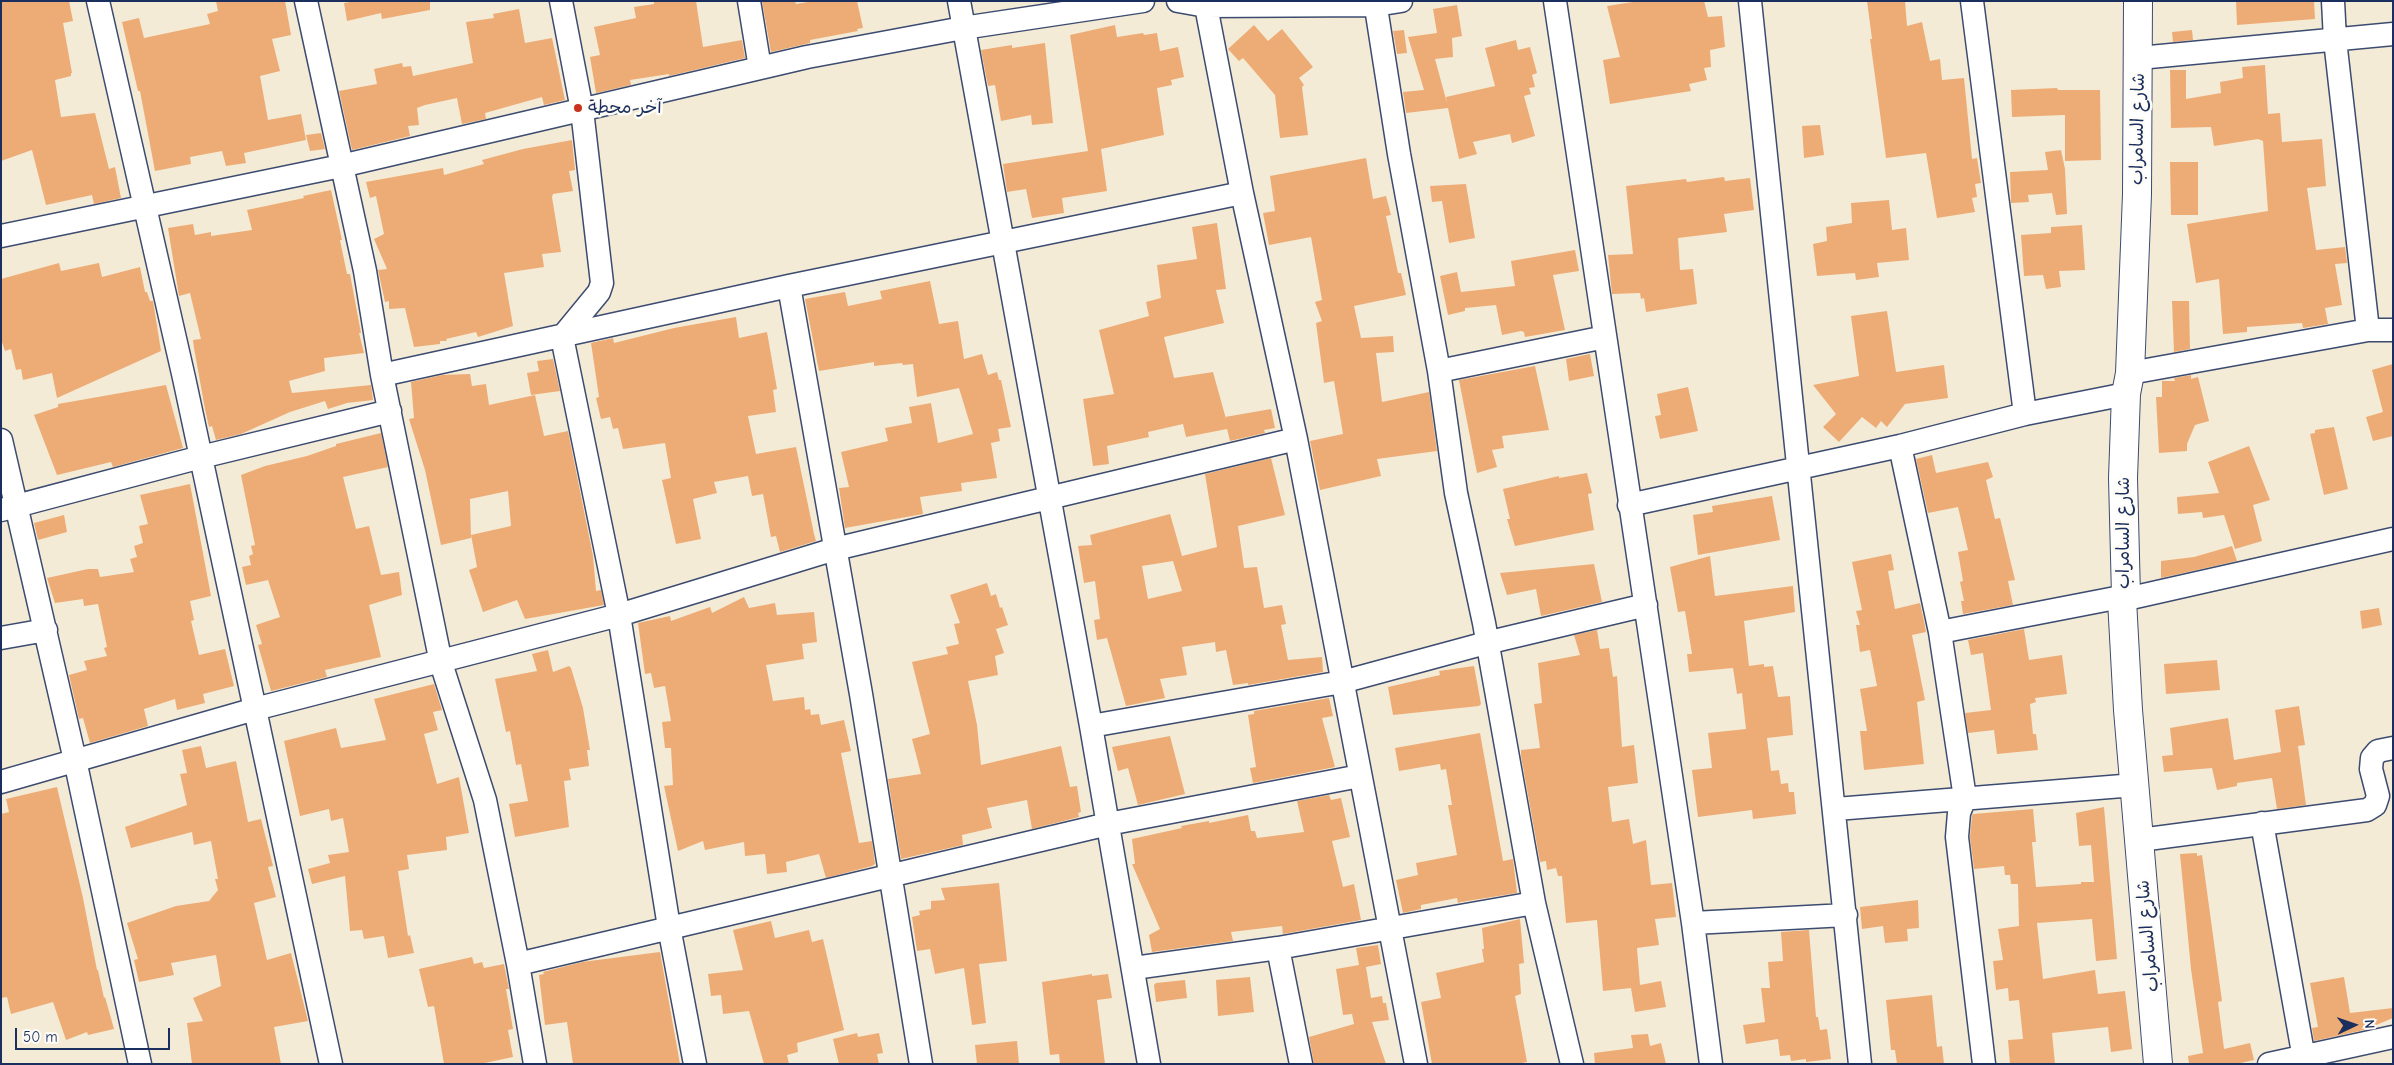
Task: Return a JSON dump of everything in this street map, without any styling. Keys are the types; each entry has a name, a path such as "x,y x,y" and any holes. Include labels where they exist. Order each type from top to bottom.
{"street":[{"path":"98,1 201,457 331,1064"},
{"path":"306,1 365,271 382,376 441,663 485,800 518,964 535,1064"},
{"path":"561,1 582,110 602,283 599,292 562,338"},
{"path":"749,1 760,68"},
{"path":"959,1 962,28 1091,726 1149,1064"},
{"path":"1,236 341,166 807,57 962,28 1143,1"},
{"path":"1178,1 1205,4 1375,3 1401,1"},
{"path":"1555,1 1693,923 1711,1064"},
{"path":"1750,1 1836,809 1860,1064"},
{"path":"1972,1 2025,414"},
{"name":"شارع السامراب","path":"2138,1 2137,194 2123,478 2124,598 2128,710 2158,1064"},
{"path":"2333,1 2335,40 2368,330"},
{"path":"1375,3 1399,154 1439,371 1456,493 1534,903 1572,1064"},
{"path":"1205,4 1242,193 1296,438 1416,1064"},
{"path":"2139,58 2393,34"},
{"path":"382,376 562,338 788,286 1242,193"},
{"path":"788,286 835,549 921,1064"},
{"path":"1629,505 1900,446 2025,414 2128,384 2368,330 2393,330"},
{"path":"1439,371 1605,337"},
{"path":"562,338 619,615 669,927 695,1064"},
{"path":"9,508 201,457 390,411"},
{"path":"1,782 255,709 441,663 619,615 835,549 1296,438"},
{"path":"1,440 9,508 46,630 140,1064"},
{"path":"1900,446 1940,632 1965,798 1958,813 1957,837 1984,1064"},
{"path":"1940,632 2124,598 2393,538"},
{"path":"1091,726 1342,682 1486,643 1646,605"},
{"path":"1,638 46,630"},
{"path":"2140,840 2367,810 2375,805 2378,796 2372,769 2372,758 2378,751 2393,748"},
{"path":"518,964 1108,824 1360,776"},
{"path":"1836,809 2135,786"},
{"path":"2262,823 2304,1061"},
{"path":"1134,968 1278,948 1534,903"},
{"path":"1693,923 1846,914"},
{"path":"1278,948 1300,1064"},
{"path":"2269,1064 2304,1061 2393,1037"}],"building":[{"path":"1,1 69,1 73,21 63,23 72,73 71,76 55,80 61,117 95,113 109,169 115,167 121,198 94,204 92,195 46,205 32,150 1,161"},
{"path":"216,1 285,1 291,35 272,39 280,71 260,76 268,120 301,114 306,140 244,153 246,163 226,166 222,151 190,157 191,164 155,171 140,91 138,91 122,22 139,18 144,38 210,24 207,14 218,11"},
{"path":"355,1 430,1 430,10 382,19 381,13 347,21 344,3"},
{"path":"654,1 696,1 703,47 742,40 745,58 669,76 669,74 630,80 631,85 596,93 590,57 600,55 594,27 636,18 634,7 654,4"},
{"path":"762,1 795,1 796,4 814,1 857,1 863,28 857,29 858,31 810,40 810,43 771,52"},
{"path":"1639,1 1704,1 1708,17 1722,16 1725,47 1710,50 1711,67 1704,68 1707,80 1689,84 1691,91 1610,104 1603,60 1620,57 1607,6"},
{"path":"1867,1 1905,1 1907,26 1922,22 1930,61 1940,59 1942,80 1964,78 1972,159 1977,158 1981,183 1975,184 1977,197 1972,198 1975,212 1937,218 1926,153 1886,158 1870,39 1872,39"},
{"path":"2236,1 2314,1 2315,19 2237,25"},
{"path":"1457,5 1462,36 1452,38 1453,57 1435,59 1447,103 1446,97 1495,86 1485,48 1516,40 1518,50 1530,47 1537,73 1532,75 1535,87 1529,88 1531,94 1524,96 1535,136 1512,143 1510,134 1473,142 1477,154 1459,159 1448,108 1406,113 1403,92 1424,90 1408,37 1437,33 1433,9"},
{"path":"519,9 525,43 552,38 565,100 544,105 542,97 485,113 486,119 462,124 457,98 425,105 417,108 419,125 408,126 410,136 352,150 339,91 377,84 374,69 402,63 403,67 411,66 413,76 473,63 466,22 494,18 493,14"},
{"path":"1115,25 1117,37 1157,33 1160,51 1178,47 1184,77 1171,80 1172,85 1157,88 1164,135 1101,149 1107,191 1062,198 1064,213 1032,218 1026,189 1007,192 1003,164 1088,151 1070,35"},
{"path":"1254,25 1268,41 1282,29 1313,67 1299,78 1304,85 1302,87 1308,135 1280,138 1275,95 1243,58 1239,61 1228,49"},
{"path":"1404,30 1407,53 1397,54 1393,31"},
{"path":"2192,30 2193,40 2173,42 2172,32"},
{"path":"1045,43 1053,123 1032,125 1031,115 1001,121 995,85 988,86 981,50 1012,45 1012,48"},
{"path":"2265,65 2268,114 2280,113 2282,142 2322,139 2326,186 2307,188 2316,250 2345,247 2347,263 2335,264 2342,305 2325,308 2328,324 2303,328 2302,323 2247,327 2247,332 2223,334 2219,279 2196,283 2187,224 2268,211 2263,141 2258,139 2214,146 2211,127 2171,128 2170,70 2186,70 2186,99 2221,93 2220,82 2243,78 2242,67"},
{"path":"2057,88 2058,90 2100,90 2101,160 2065,161 2065,115 2012,117 2011,90"},
{"path":"1820,125 1824,155 1804,158 1802,126"},
{"path":"321,133 325,149 310,151 306,135"},
{"path":"572,140 575,170 569,171 573,191 553,194 552,197 561,252 542,254 544,267 504,273 513,326 478,337 476,332 446,339 447,341 440,341 440,344 414,347 405,308 389,309 389,301 385,302 378,270 387,269 374,239 384,234 376,196 370,198 366,182 443,168 444,175 484,164 482,160 523,149"},
{"path":"2061,150 2065,169 2067,214 2056,215 2052,193 2028,195 2029,202 2011,203 2010,172 2048,170 2045,152"},
{"path":"1366,158 1373,199 1386,196 1391,215 1386,216 1398,273 1401,273 1406,295 1354,306 1361,338 1393,336 1394,352 1376,353 1382,402 1429,392 1437,451 1377,459 1381,476 1320,490 1310,441 1343,434 1334,381 1324,383 1316,323 1322,321 1315,302 1322,300 1311,237 1269,245 1263,213 1275,211 1270,176"},
{"path":"2170,162 2198,162 2198,215 2171,215"},
{"path":"1724,177 1725,181 1750,178 1754,210 1724,214 1727,232 1678,238 1680,270 1693,269 1697,304 1646,312 1644,298 1641,299 1640,293 1612,294 1608,255 1633,254 1626,186 1686,179 1687,182"},
{"path":"1466,184 1475,238 1449,243 1442,201 1432,202 1430,186"},
{"path":"331,190 347,274 350,274 364,353 324,358 325,371 289,381 292,393 371,385 373,400 347,403 328,409 325,401 290,412 241,434 216,440 212,426 209,427 194,348 193,340 201,339 190,293 179,296 168,228 193,224 195,235 211,232 211,236 252,230 247,210 304,198 303,196"},
{"path":"1889,200 1892,230 1906,228 1909,260 1877,263 1879,277 1856,280 1855,273 1817,276 1813,244 1827,241 1826,227 1852,223 1851,203"},
{"path":"1217,223 1226,289 1216,290 1224,323 1164,337 1174,378 1213,372 1225,417 1271,409 1275,428 1264,430 1265,433 1230,441 1227,429 1186,437 1183,424 1148,432 1149,437 1107,446 1109,464 1093,466 1083,399 1114,394 1099,330 1149,316 1146,302 1161,298 1157,265 1197,259 1192,227"},
{"path":"2082,225 2085,270 2059,271 2061,287 2046,289 2043,275 2024,276 2021,235 2051,233 2051,227"},
{"path":"1575,250 1579,271 1553,275 1565,330 1525,337 1524,332 1521,331 1502,335 1496,305 1465,308 1465,311 1448,315 1440,276 1457,272 1461,292 1515,286 1511,261"},
{"path":"59,263 61,271 99,263 102,277 140,267 145,292 147,292 150,301 153,301 161,351 57,398 52,373 23,380 21,369 16,370 11,349 5,351 1,339 1,279"},
{"path":"930,281 939,324 958,321 964,359 982,354 988,375 997,372 999,380 1001,380 1011,427 998,429 1000,441 991,443 997,478 961,483 962,491 920,497 923,514 845,528 839,488 849,487 841,452 888,441 885,428 912,423 909,407 931,403 938,443 973,434 959,388 917,397 913,364 903,365 902,363 874,366 874,362 819,371 805,299 845,292 848,306 882,299 880,291"},
{"path":"2172,301 2189,301 2190,349 2174,352"},
{"path":"1887,311 1896,372 1944,365 1948,398 1905,404 1887,427 1881,421 1876,428 1862,417 1839,442 1823,427 1836,414 1813,385 1859,376 1851,316"},
{"path":"736,317 739,338 767,332 777,389 773,390 776,412 748,416 756,454 796,447 816,541 780,552 776,536 771,537 763,494 752,496 748,476 714,482 717,493 693,499 701,539 676,544 662,480 671,478 665,443 623,449 618,428 613,429 610,417 601,419 596,398 599,397 591,343 613,338 614,343 674,328"},
{"path":"1590,354 1594,376 1569,381 1566,359"},
{"path":"553,359 560,391 531,395 527,373 539,371 537,361"},
{"path":"2393,364 2393,436 2373,441 2366,417 2383,412 2372,370"},
{"path":"1535,366 1549,430 1502,436 1504,448 1492,450 1497,467 1477,473 1459,380"},
{"path":"470,374 472,386 486,384 489,405 535,395 544,436 568,431 593,556 596,591 601,590 604,605 525,619 517,600 483,612 469,570 477,567 471,535 511,526 508,491 470,499 471,538 441,545 425,470 409,419 414,418 411,382 442,375"},
{"path":"2191,375 2191,379 2198,377 2209,421 2195,425 2187,444 2187,451 2159,453 2156,397 2162,397 2162,381 2175,381 2174,378"},
{"path":"166,385 183,448 113,467 111,462 57,475 34,415 58,407 58,404"},
{"path":"1688,387 1698,431 1660,439 1655,416 1661,415 1657,394"},
{"path":"2334,427 2348,489 2324,495 2310,434 2315,433 2315,430"},
{"path":"381,433 388,467 343,477 356,529 369,526 381,575 399,572 402,595 369,605 381,657 325,670 327,677 271,691 258,645 262,644 256,625 280,617 268,580 246,585 242,567 251,565 249,556 253,554 251,546 255,545 241,475 265,466 307,456 336,446 336,444"},
{"path":"2249,446 2270,500 2253,505 2262,541 2235,549 2224,515 2203,518 2202,512 2178,514 2177,497 2219,493 2208,462"},
{"path":"1932,455 1936,473 1988,462 1993,477 1986,480 1995,519 2000,518 2015,580 2008,581 2013,605 1963,614 1961,601 1964,601 1960,582 1963,581 1958,552 1968,550 1958,507 1928,513 1916,459"},
{"path":"1271,458 1285,515 1238,526 1244,568 1257,567 1264,608 1282,605 1286,624 1281,625 1288,660 1322,657 1323,672 1248,685 1248,683 1233,685 1226,650 1216,652 1215,642 1182,647 1187,675 1160,679 1165,698 1126,706 1107,638 1097,640 1094,620 1100,619 1095,581 1084,583 1078,546 1092,545 1090,535 1170,514 1182,556 1217,547 1205,474","holes":["1173,561 1182,591 1148,599 1142,566"]},
{"path":"1587,473 1592,493 1588,494 1594,530 1515,546 1507,519 1510,519 1503,489 1559,476 1559,478"},
{"path":"190,484 211,596 190,601 194,620 191,621 199,655 225,649 234,686 203,694 205,703 177,710 175,699 144,709 148,726 90,743 83,718 79,719 69,675 87,670 84,661 107,656 104,648 107,647 98,604 84,606 83,599 55,603 47,578 88,569 98,569 100,577 134,572 130,559 137,557 134,546 143,543 139,526 148,524 140,495"},
{"path":"1772,496 1780,540 1698,555 1693,515 1713,512 1712,506"},
{"path":"64,515 67,532 38,540 34,523"},
{"path":"2232,546 2237,561 2161,578 2161,561 2194,557"},
{"path":"1891,554 1894,570 1888,571 1895,609 1920,603 1926,632 1912,635 1925,700 1917,702 1924,764 1864,770 1860,731 1867,731 1860,689 1877,686 1870,650 1860,652 1856,625 1860,625 1856,611 1862,610 1852,562"},
{"path":"1710,556 1715,596 1793,586 1795,612 1744,621 1749,666 1764,664 1764,667 1773,666 1778,697 1790,696 1793,735 1767,738 1771,771 1779,770 1781,784 1788,783 1789,792 1794,792 1796,814 1753,819 1752,810 1698,817 1692,770 1712,768 1708,733 1746,729 1742,693 1737,694 1733,668 1689,672 1687,654 1692,654 1685,611 1678,612 1670,567"},
{"path":"1594,564 1602,602 1541,616 1536,589 1507,595 1500,573"},
{"path":"987,583 991,596 996,594 1008,625 996,629 1004,653 995,656 998,675 968,681 977,725 981,765 1061,746 1070,787 1077,786 1081,812 1078,813 1079,817 1032,829 1027,800 987,808 992,828 962,835 963,845 901,859 888,779 921,774 912,739 930,734 912,662 948,654 946,647 959,644 954,624 960,623 950,595"},
{"path":"744,597 749,608 775,603 777,615 814,612 817,642 802,644 804,659 766,665 773,701 804,697 805,710 810,709 811,715 819,714 821,725 844,720 851,751 841,753 859,843 872,841 875,864 872,866 826,878 819,854 786,862 787,872 767,874 765,854 745,856 744,842 705,850 703,841 678,851 664,786 673,785 671,748 665,748 662,722 671,721 665,686 654,688 651,673 645,674 638,623 670,616 671,621 710,607 712,613"},
{"path":"2379,608 2382,625 2362,629 2360,611"},
{"path":"2024,629 2029,660 2062,655 2067,694 2035,698 2036,702 2030,704 2033,734 2036,734 2038,750 1997,754 1994,730 1968,733 1965,713 1991,710 1983,653 1971,655 1968,640"},
{"path":"1597,630 1600,649 1609,648 1613,677 1617,676 1622,747 1634,745 1638,783 1608,787 1612,822 1629,819 1633,844 1646,840 1651,885 1672,883 1676,917 1655,919 1659,945 1637,948 1640,985 1661,981 1666,1007 1635,1012 1631,988 1603,991 1597,920 1566,923 1562,876 1558,876 1556,868 1547,870 1546,861 1540,862 1521,756 1521,750 1540,748 1534,704 1542,703 1538,663 1580,655 1574,635"},
{"path":"548,650 553,672 569,666 571,668 583,708 590,750 587,750 589,766 569,769 571,780 564,781 569,827 515,837 509,804 528,801 521,764 516,765 510,731 506,732 495,679 537,671 532,654"},
{"path":"2217,660 2220,690 2166,694 2164,664"},
{"path":"1474,666 1481,704 1479,706 1393,715 1388,687 1440,675 1439,671"},
{"path":"434,684 442,710 433,712 438,730 424,734 437,784 459,777 469,833 446,837 447,850 407,855 409,869 398,871 408,936 410,935 414,953 388,958 384,936 364,939 362,930 350,931 345,876 312,884 308,869 330,863 328,855 349,852 343,818 331,821 329,809 300,816 284,741 336,728 341,748 386,740 374,699"},
{"path":"1329,698 1333,716 1322,718 1335,767 1253,783 1250,768 1256,767 1248,715 1254,714 1254,711"},
{"path":"2299,706 2305,745 2298,746 2306,805 2277,809 2272,778 2237,783 2237,786 2217,790 2212,768 2164,772 2162,756 2173,755 2170,728 2228,718 2234,760 2281,752 2275,710"},
{"path":"1480,733 1503,861 1513,859 1517,893 1458,903 1457,898 1421,905 1421,909 1403,913 1396,880 1418,875 1416,863 1457,855 1448,805 1452,805 1446,769 1441,770 1440,764 1399,771 1395,748"},
{"path":"1170,736 1185,794 1138,805 1128,768 1118,771 1112,747"},
{"path":"201,746 206,768 236,761 248,822 261,819 273,866 268,867 276,897 254,903 267,960 291,953 308,1021 274,1027 281,1064 192,1064 187,1023 203,1021 193,998 221,986 216,955 171,963 174,975 139,982 134,960 138,959 127,923 176,906 209,901 218,890 215,879 218,879 211,841 194,845 192,832 131,848 125,827 187,805 180,774 187,773 182,750"},
{"path":"57,787 83,898 97,970 114,1029 88,1035 87,1032 66,1040 53,1002 11,1014 7,997 1,998 1,814 9,812 6,799"},
{"path":"1329,795 1331,800 1341,798 1350,837 1332,841 1343,887 1354,884 1361,920 1283,934 1282,926 1231,932 1233,941 1152,952 1149,935 1160,929 1132,864 1135,864 1132,839 1182,828 1181,826 1209,821 1209,823 1248,815 1251,831 1255,831 1257,838 1304,832 1297,801"},
{"path":"2104,807 2117,959 2096,961 2092,919 2037,923 2043,979 2095,970 2098,994 2125,991 2132,1049 2111,1052 2108,1027 2052,1033 2055,1064 2010,1064 2008,1040 2023,1039 2019,1000 2009,1001 2008,988 1996,990 1993,961 2003,960 1998,929 2019,926 2018,884 2011,884 2010,875 2005,875 2004,866 1974,869 1970,837 1972,816 1973,814 2033,809 2036,842 2032,842 2036,887 2081,884 2081,882 2094,882 2091,845 2079,846 2076,813"},
{"path":"2197,853 2197,856 2202,855 2222,1001 2218,1002 2224,1049 2250,1043 2254,1060 2236,1064 2189,1064 2188,1056 2203,1053 2191,969 2180,854"},
{"path":"999,883 1007,961 979,964 986,1023 972,1025 964,968 935,974 930,949 917,951 912,917 920,915 919,911 931,909 931,901 945,900 941,888"},
{"path":"1918,900 1919,928 1907,929 1908,941 1885,943 1883,926 1862,929 1860,907"},
{"path":"1520,919 1524,963 1519,964 1521,994 1515,996 1527,1062 1516,1064 1432,1064 1421,1002 1441,998 1436,973 1484,962 1482,928"},
{"path":"771,921 775,938 809,930 812,942 823,939 844,1030 797,1043 798,1052 787,1055 789,1064 764,1064 749,1011 723,1014 721,995 711,996 708,974 743,970 733,930"},
{"path":"1809,930 1816,1017 1818,1017 1820,1030 1827,1029 1831,1059 1806,1062 1806,1059 1791,1061 1790,1055 1780,1056 1778,1039 1746,1044 1743,1025 1765,1022 1761,988 1770,988 1768,962 1783,961 1781,932"},
{"path":"1378,945 1381,964 1366,967 1371,998 1382,996 1383,1003 1386,1003 1389,1020 1372,1022 1386,1064 1314,1064 1309,1037 1354,1024 1352,1014 1343,1015 1336,969 1359,965 1356,948"},
{"path":"660,952 680,1064 573,1064 567,1022 545,1025 539,975 544,974 543,972 582,962"},
{"path":"472,957 474,964 482,962 484,968 504,964 509,989 506,989 513,1029 508,1030 513,1057 480,1064 444,1064 434,1006 428,1007 419,969"},
{"path":"1092,974 1092,976 1108,974 1112,998 1097,1000 1105,1064 1060,1064 1059,1054 1050,1055 1042,982"},
{"path":"1250,977 1254,1012 1218,1016 1216,980"},
{"path":"2344,977 2350,1013 2393,1008 2393,1018 2364,1030 2314,1041 2312,1028 2318,1027 2310,983"},
{"path":"1185,980 1187,998 1156,1002 1154,985 1156,983"},
{"path":"1932,995 1937,1047 1942,1046 1944,1064 1897,1064 1895,1050 1891,1050 1886,1000"},
{"path":"857,1033 858,1037 879,1033 883,1053 877,1054 879,1064 839,1064 833,1039"},
{"path":"1648,1034 1650,1046 1661,1043 1666,1064 1595,1064 1594,1053 1633,1048 1631,1035"},
{"path":"1017,1041 1019,1064 977,1064 975,1045"}],"place":[{"name":"آخر محطة","path":"578,108"}]}
